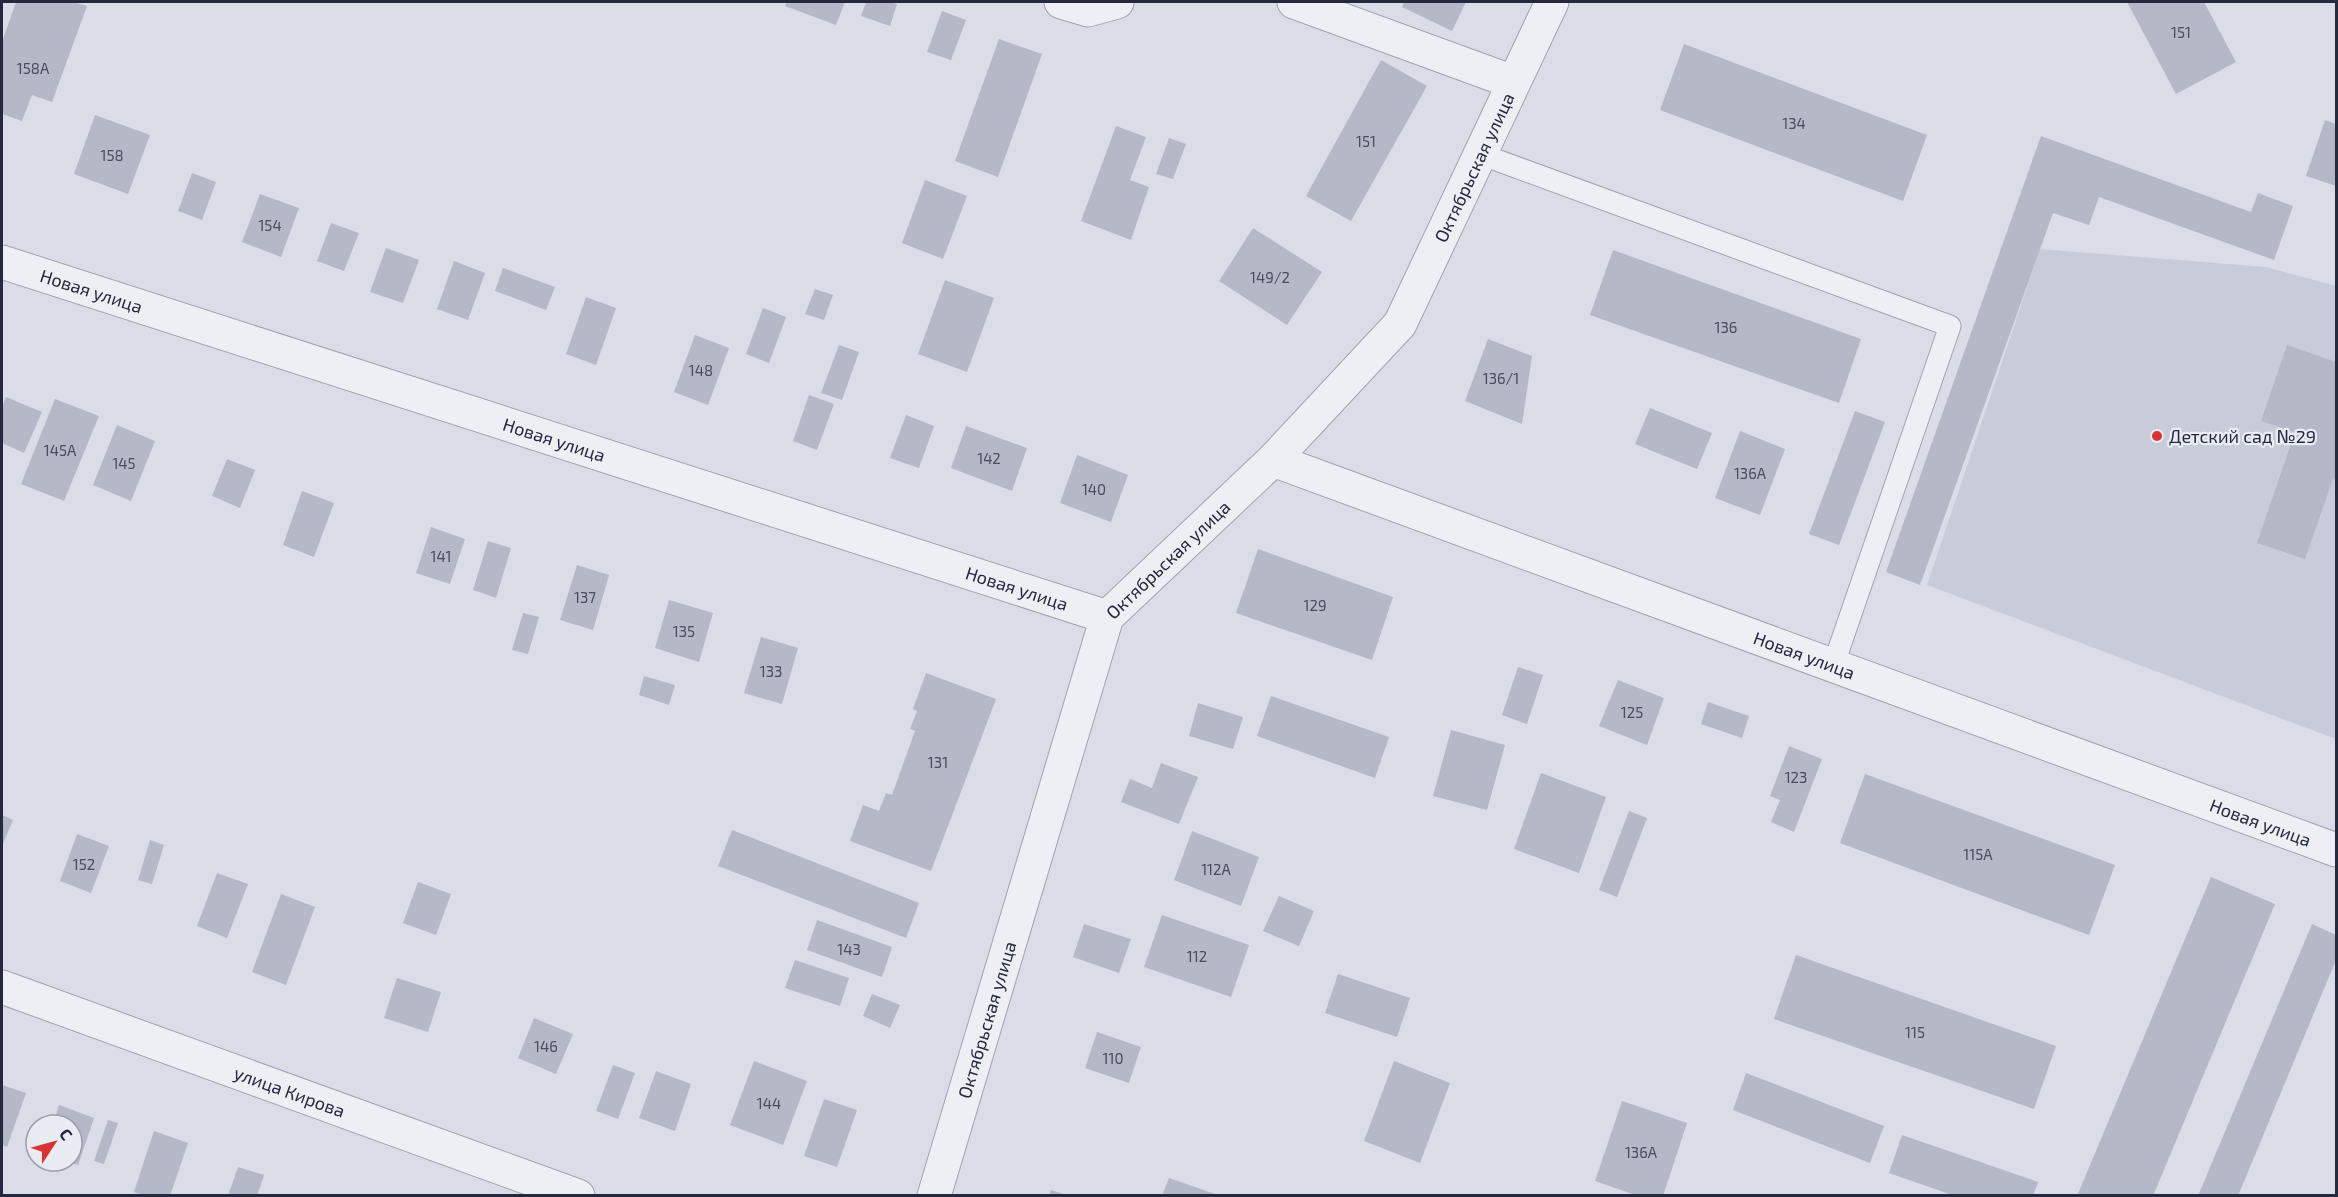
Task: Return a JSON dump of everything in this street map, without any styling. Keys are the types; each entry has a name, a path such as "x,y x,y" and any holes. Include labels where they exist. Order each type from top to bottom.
{"street":[{"path":"1061,2 1088,10 1117,2"},
{"path":"1294,2 1514,82"},
{"name":"Октябрьская улица","path":"934,1196 1107,617 1273,460 1400,324 1552,2"},
{"name":"Новая улица","path":"2,262 1107,617"},
{"name":"Новая улица","path":"1273,460 2337,850"},
{"name":"улица Кирова","path":"2,987 578,1196"}],"lane":[{"path":"1480,154 1950,326 1833,666"}],"shaded area":[{"name":"Детский сад №29","path":"2040,249 2266,267 2336,286 2336,739 1927,585"}],"building":[{"path":"16,2 73,2 87,6 52,102 32,95 22,121 2,114 2,42"},
{"path":"787,2 845,2 836,25 785,6"},
{"path":"866,2 897,4 890,26 861,16"},
{"path":"1404,2 1466,2 1452,31 1402,7"},
{"path":"2127,2 2204,2 2236,62 2176,94"},
{"path":"942,11 966,20 951,60 927,52"},
{"path":"999,39 1042,54 998,177 955,161"},
{"path":"1684,44 1927,135 1903,201 1660,110"},
{"path":"1381,60 1427,86 1351,221 1306,196"},
{"path":"95,115 150,135 128,194 74,174"},
{"path":"2325,120 2336,124 2336,186 2306,176"},
{"path":"1116,126 1146,137 1130,180 1149,187 1131,240 1081,221"},
{"path":"2041,136 2251,212 2258,193 2293,206 2274,260 2099,197 2089,225 2053,213 1920,585 1886,572"},
{"path":"1169,138 1186,144 1173,179 1156,174"},
{"path":"192,173 216,182 202,220 178,211"},
{"path":"925,180 967,196 943,259 902,243"},
{"path":"260,194 299,208 281,257 242,242"},
{"path":"331,223 359,233 344,271 317,261"},
{"path":"1253,228 1322,272 1287,325 1219,281"},
{"path":"386,248 419,260 403,303 370,292"},
{"path":"1613,250 1861,339 1839,403 1590,315"},
{"path":"454,261 485,273 468,320 437,309"},
{"path":"503,268 555,287 546,310 495,291"},
{"path":"945,280 994,298 967,372 918,354"},
{"path":"815,289 833,295 824,320 805,314"},
{"path":"586,297 616,308 596,365 566,354"},
{"path":"763,308 786,317 769,363 746,354"},
{"path":"695,335 729,348 708,405 674,392"},
{"path":"1488,339 1532,356 1522,424 1465,401"},
{"path":"839,345 859,352 842,400 821,393"},
{"path":"2287,345 2336,362 2336,480 2333,479 2305,559 2257,543 2295,432 2261,421"},
{"path":"809,395 834,404 817,450 793,441"},
{"path":"6,397 42,412 24,453 2,443 2,407"},
{"path":"55,399 99,416 64,501 21,484"},
{"path":"1650,408 1712,433 1697,469 1635,444"},
{"path":"1855,411 1885,422 1839,545 1809,534"},
{"path":"906,415 934,426 919,468 890,458"},
{"path":"117,425 155,441 131,501 93,485"},
{"path":"966,426 1027,448 1012,491 951,468"},
{"path":"1740,431 1785,449 1760,515 1715,498"},
{"path":"1077,455 1128,475 1111,522 1060,503"},
{"path":"227,459 255,470 240,508 212,496"},
{"path":"302,491 334,503 314,557 283,545"},
{"path":"431,527 465,539 450,584 416,573"},
{"path":"488,541 511,548 496,598 473,590"},
{"path":"1258,549 1393,597 1372,660 1236,613"},
{"path":"577,565 609,575 593,630 560,620"},
{"path":"669,600 713,613 699,662 655,648"},
{"path":"523,613 539,617 528,654 512,650"},
{"path":"761,637 798,648 782,704 744,693"},
{"path":"1518,667 1543,675 1527,724 1502,715"},
{"path":"926,673 996,699 931,871 850,841 863,805 879,811 886,793 892,795 915,731 910,729 917,711 913,709"},
{"path":"644,676 675,685 669,705 639,695"},
{"path":"1618,680 1664,698 1647,745 1599,726"},
{"path":"1271,696 1389,737 1375,778 1257,736"},
{"path":"1708,702 1749,716 1742,738 1701,724"},
{"path":"1198,703 1243,717 1233,749 1189,736"},
{"path":"1451,730 1505,745 1487,810 1433,796"},
{"path":"1789,746 1822,759 1794,832 1771,822 1780,800 1770,796"},
{"path":"1161,763 1198,777 1179,824 1121,802 1130,779 1152,788"},
{"path":"1541,773 1606,797 1579,873 1514,849"},
{"path":"1865,774 2115,865 2089,935 1840,843"},
{"path":"1629,811 1647,818 1617,897 1599,890"},
{"path":"2,815 13,820 2,846"},
{"path":"732,830 919,903 906,938 718,866"},
{"path":"1192,831 1259,857 1241,906 1174,880"},
{"path":"77,834 109,846 91,893 60,881"},
{"path":"150,840 164,845 152,884 138,880"},
{"path":"217,873 248,884 227,938 197,926"},
{"path":"2211,877 2275,904 2153,1196 2077,1196"},
{"path":"418,882 451,894 436,935 403,923"},
{"path":"281,894 315,907 286,985 252,972"},
{"path":"1279,896 1314,911 1299,946 1263,931"},
{"path":"1162,915 1249,945 1231,997 1144,967"},
{"path":"817,920 892,947 882,977 807,950"},
{"path":"1084,924 1131,939 1119,973 1073,957"},
{"path":"2312,924 2336,935 2336,960 2238,1196 2198,1196"},
{"path":"1796,955 2056,1046 2034,1109 1774,1019"},
{"path":"795,960 849,978 840,1006 785,988"},
{"path":"1338,974 1410,998 1397,1037 1325,1013"},
{"path":"397,978 441,992 428,1032 384,1018"},
{"path":"872,994 900,1005 890,1028 863,1016"},
{"path":"534,1018 573,1034 556,1074 518,1058"},
{"path":"1097,1032 1141,1047 1129,1083 1085,1068"},
{"path":"754,1061 807,1081 783,1145 730,1125"},
{"path":"1394,1061 1450,1083 1420,1163 1364,1141"},
{"path":"613,1065 635,1073 618,1119 596,1111"},
{"path":"656,1071 691,1084 675,1131 639,1118"},
{"path":"1746,1073 1884,1126 1870,1163 1733,1110"},
{"path":"2,1085 26,1093 7,1147 2,1145"},
{"path":"824,1099 857,1110 837,1167 804,1156"},
{"path":"1622,1101 1687,1123 1663,1196 1638,1196 1595,1181"},
{"path":"59,1105 81,1113 57,1113"},
{"path":"84,1114 94,1118 84,1147"},
{"path":"108,1120 118,1123 104,1164 94,1161"},
{"path":"154,1131 188,1143 170,1196 144,1196 134,1192"},
{"path":"1902,1135 2038,1182 2033,1196 1955,1196 1889,1173"},
{"path":"238,1167 264,1175 257,1196 228,1196"},
{"path":"1169,1178 1218,1195 1218,1196 1162,1196"},
{"path":"1051,1190 1067,1195 1067,1196 1049,1196"}],"place":[{"name":"Детский сад №29","path":"2157,436"}]}
